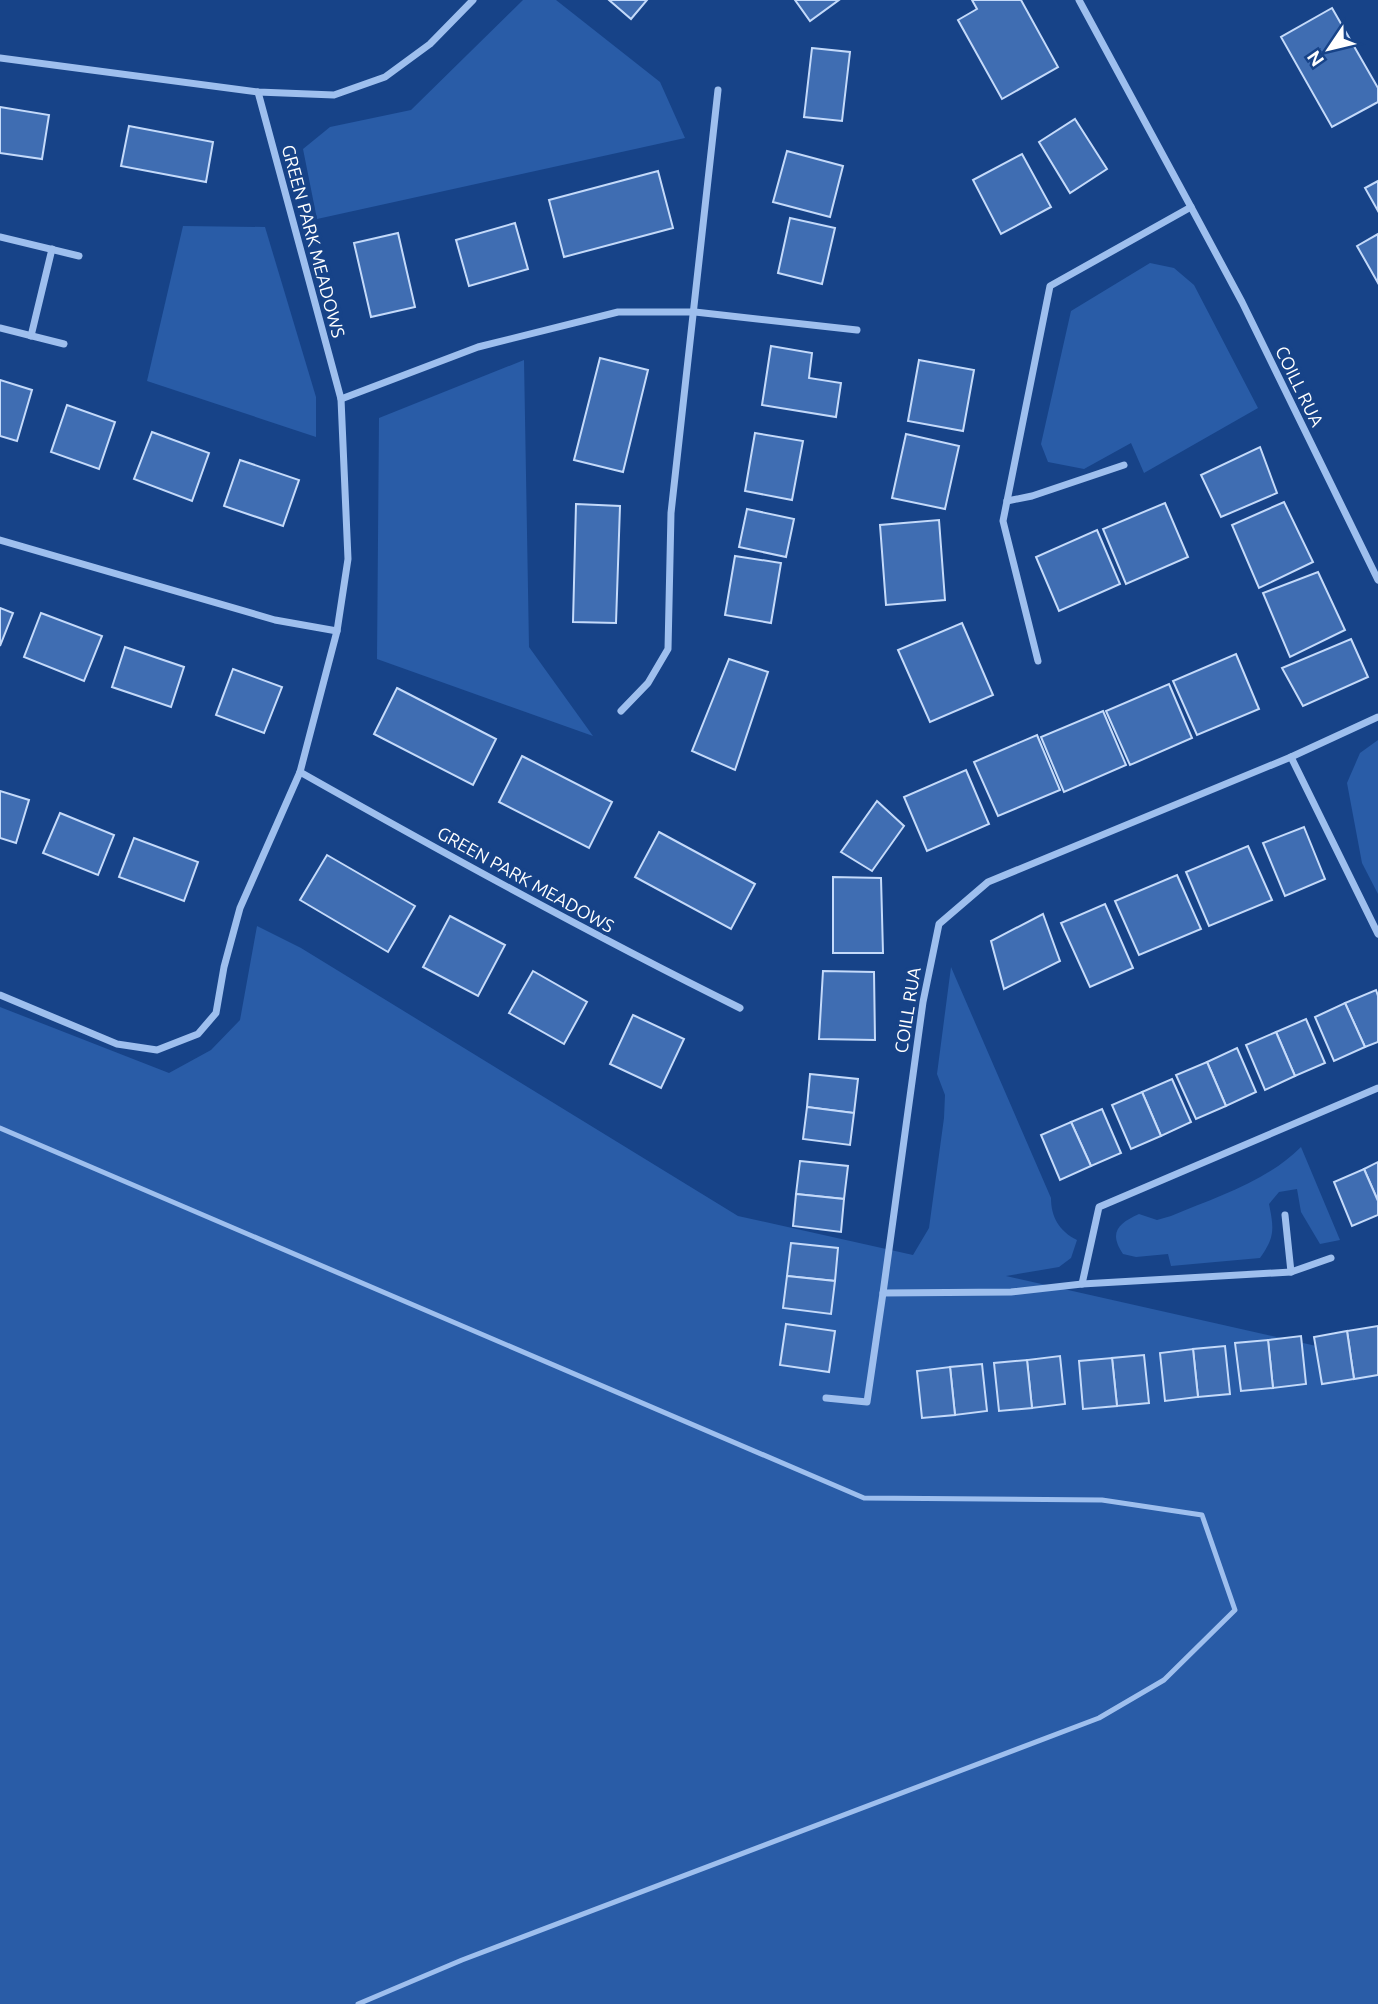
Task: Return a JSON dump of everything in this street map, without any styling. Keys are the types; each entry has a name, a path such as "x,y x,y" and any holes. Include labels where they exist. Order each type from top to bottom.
{"street":[{"path":"0,58 258,92 334,95 385,77 430,44 474,0"},
{"name":"COILL RUA","path":"1079,0 1242,302 1378,580"},
{"path":"621,710 648,683 668,649 671,513 718,90"},
{"name":"GREEN PARK MEADOWS","path":"0,995 117,1044 157,1050 198,1034 216,1013 224,967 240,908 300,772 337,631 348,559 341,399 258,92"},
{"path":"1038,661 1003,521 1050,286 1191,207"},
{"path":"0,237 79,256"},
{"path":"31,336 52,249"},
{"path":"341,399 478,347 618,312 695,312 857,330"},
{"path":"0,328 64,344"},
{"path":"1007,501 1032,496 1124,465"},
{"path":"0,540 275,620 337,631"},
{"name":"COILL RUA","path":"826,1398 867,1402 923,1002 939,925 988,882 1291,757 1378,717"},
{"path":"1291,757 1378,934"},
{"name":"GREEN PARK MEADOWS","path":"300,772 627,953 740,1008"},
{"path":"1082,1284 1099,1207 1378,1088"},
{"path":"1285,1215 1291,1272"},
{"path":"883,1293 1011,1292 1082,1284 1291,1272 1331,1258"}],"lane":[{"path":"0,1128 864,1498 1102,1500 1202,1515 1235,1610 1164,1679 1099,1718 462,1960 358,2004"}],"shaded area":[{"path":"523,0 556,0 660,82 685,138 317,219 303,149 330,127 411,110"},
{"path":"183,226 265,227 316,397 316,437 147,381"},
{"path":"1150,263 1174,268 1194,285 1258,408 1144,473 1131,443 1084,469 1048,462 1041,444 1071,311"},
{"path":"524,360 529,647 593,736 377,659 379,418"},
{"path":"1378,740 1378,894 1362,863 1347,783 1360,753"},
{"path":"257,926 301,948 738,1216 913,1255 929,1228 944,1118 945,1095 937,1074 951,967 1051,1198 1054,1217 1065,1232 1077,1240 1071,1258 1059,1267 1006,1276 1378,1360 1378,2004 0,2004 0,1007 169,1073 211,1050 240,1020"},
{"path":"1301,1147 1340,1240 1320,1244 1301,1212 1297,1189 1279,1192 1269,1204 1272,1232 1260,1258 1171,1266 1168,1254 1136,1257 1123,1254 1116,1234 1121,1225 1132,1217 1139,1214 1157,1220 1223,1195 1272,1170"}],"building":[{"path":"609,0 647,0 631,19"},
{"path":"795,0 839,0 810,21"},
{"path":"972,0 1021,0 1058,67 1002,99 958,20 977,9"},
{"path":"1332,8 1378,88 1378,102 1332,127 1281,37"},
{"path":"812,48 850,52 842,121 804,117"},
{"path":"0,107 49,115 42,159 0,153"},
{"path":"1075,119 1107,169 1070,193 1039,142"},
{"path":"129,126 213,142 206,182 121,166"},
{"path":"787,151 843,166 830,217 773,202"},
{"path":"1022,154 1051,207 1001,234 973,180"},
{"path":"658,171 673,228 564,257 549,200"},
{"path":"1378,181 1378,211 1365,188"},
{"path":"790,218 835,228 822,284 778,273"},
{"path":"515,223 528,269 469,286 456,240"},
{"path":"398,233 415,307 371,317 354,243"},
{"path":"1378,234 1378,283 1357,246"},
{"path":"771,346 812,353 809,378 841,383 836,417 762,405"},
{"path":"600,358 648,370 623,472 574,460"},
{"path":"919,360 974,370 963,431 908,421"},
{"path":"0,380 32,390 17,441 0,436"},
{"path":"67,405 115,422 99,469 51,452"},
{"path":"152,432 209,453 192,501 134,479"},
{"path":"755,433 803,441 792,500 745,491"},
{"path":"906,434 959,446 945,509 892,498"},
{"path":"1260,447 1277,493 1221,517 1201,475"},
{"path":"240,460 299,480 283,526 224,506"},
{"path":"1284,502 1313,562 1259,588 1232,525"},
{"path":"1165,503 1188,557 1126,584 1103,529"},
{"path":"576,504 620,506 616,623 573,622"},
{"path":"747,509 794,519 786,557 739,547"},
{"path":"939,520 945,600 886,605 880,525"},
{"path":"1097,530 1120,584 1059,611 1036,557"},
{"path":"735,556 781,563 771,623 725,615"},
{"path":"1318,572 1345,630 1290,657 1263,593"},
{"path":"0,608 13,613 0,646"},
{"path":"41,613 102,636 84,681 24,657"},
{"path":"962,623 993,695 930,722 898,650"},
{"path":"1351,639 1368,677 1303,706 1282,668"},
{"path":"125,647 184,667 171,707 112,687"},
{"path":"1236,654 1259,709 1197,735 1173,681"},
{"path":"729,659 768,672 735,770 692,751"},
{"path":"233,669 282,687 264,733 216,715"},
{"path":"1169,684 1192,738 1130,765 1106,711"},
{"path":"397,688 496,739 473,785 374,734"},
{"path":"1103,711 1126,765 1064,792 1041,737"},
{"path":"1037,735 1060,790 998,816 974,762"},
{"path":"522,756 612,802 589,848 499,802"},
{"path":"966,770 989,824 927,851 904,797"},
{"path":"0,791 29,800 16,843 0,838"},
{"path":"877,801 904,826 872,871 841,852"},
{"path":"60,813 114,835 98,875 43,853"},
{"path":"1304,827 1325,879 1285,896 1263,843"},
{"path":"659,832 755,884 731,929 635,877"},
{"path":"134,838 198,862 184,901 119,877"},
{"path":"1248,846 1272,900 1209,926 1186,872"},
{"path":"327,855 415,906 388,952 300,900"},
{"path":"1177,875 1201,929 1139,955 1115,901"},
{"path":"833,877 881,878 883,953 833,953"},
{"path":"1105,904 1133,968 1090,987 1061,923"},
{"path":"1043,914 1060,961 1004,989 991,941"},
{"path":"450,916 505,945 478,996 423,967"},
{"path":"533,971 587,1002 564,1044 509,1013"},
{"path":"823,971 874,972 875,1040 819,1039"},
{"path":"1376,990 1378,1042 1365,1047 1345,1003"},
{"path":"1345,1003 1365,1047 1334,1061 1315,1017"},
{"path":"633,1015 684,1039 661,1088 610,1064"},
{"path":"1306,1019 1325,1063 1295,1076 1276,1032"},
{"path":"1276,1032 1295,1076 1265,1090 1246,1045"},
{"path":"1237,1048 1256,1092 1226,1106 1207,1062"},
{"path":"1207,1062 1226,1106 1196,1119 1176,1075"},
{"path":"810,1074 858,1079 854,1113 807,1107"},
{"path":"1172,1079 1191,1122 1161,1136 1142,1092"},
{"path":"1142,1092 1161,1136 1131,1149 1112,1105"},
{"path":"807,1107 854,1113 850,1145 803,1139"},
{"path":"1102,1109 1121,1153 1091,1166 1071,1122"},
{"path":"1071,1122 1091,1166 1060,1180 1041,1135"},
{"path":"800,1161 848,1166 844,1199 796,1194"},
{"path":"1378,1162 1378,1201 1364,1169"},
{"path":"1364,1169 1378,1201 1378,1215 1352,1226 1334,1182"},
{"path":"796,1194 844,1199 841,1232 793,1226"},
{"path":"791,1243 838,1248 835,1281 787,1276"},
{"path":"787,1276 835,1281 831,1314 783,1308"},
{"path":"786,1324 835,1331 829,1372 780,1365"},
{"path":"1378,1326 1378,1375 1354,1379 1347,1331"},
{"path":"1347,1331 1354,1379 1322,1384 1314,1337"},
{"path":"1301,1336 1306,1384 1273,1388 1268,1340"},
{"path":"1268,1340 1273,1388 1241,1391 1235,1343"},
{"path":"1225,1346 1230,1394 1198,1397 1193,1349"},
{"path":"1193,1349 1198,1397 1165,1401 1160,1353"},
{"path":"1144,1355 1149,1403 1117,1406 1112,1358"},
{"path":"1060,1356 1065,1404 1032,1408 1027,1360"},
{"path":"1112,1358 1117,1406 1083,1409 1079,1361"},
{"path":"1027,1360 1032,1408 999,1411 994,1363"},
{"path":"982,1364 987,1411 955,1415 950,1367"},
{"path":"950,1367 955,1415 922,1418 917,1371"}]}
